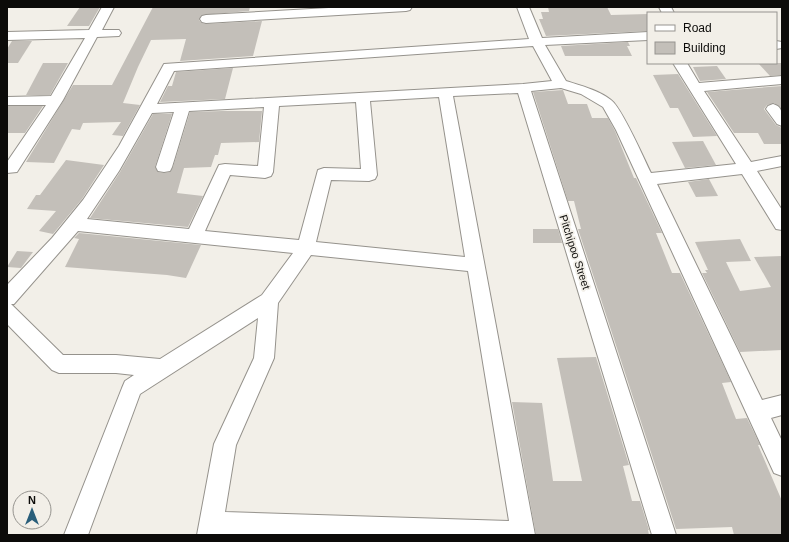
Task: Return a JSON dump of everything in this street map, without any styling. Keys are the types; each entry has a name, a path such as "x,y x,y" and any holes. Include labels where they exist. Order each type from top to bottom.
{"street":[{"path":"7,168 10,168 56,100 108,7"},
{"path":"206,19 406,7"},
{"path":"523,7 537,42 561,84"},
{"path":"7,36 115,33"},
{"path":"7,298 75,224 110,173 148,109 168,66 647,36"},
{"path":"681,64 782,224"},
{"path":"696,87 782,80"},
{"path":"148,109 523,88 561,84 586,92 608,104 623,130 647,179 782,465"},
{"name":"Pitchipoo Street","path":"523,88 664,535"},
{"path":"269,301 264,358 225,444 210,529 523,534 446,92"},
{"path":"76,535 132,388 269,301 306,248 324,174 369,175 363,97"},
{"path":"7,101 56,100"},
{"path":"194,236 225,169 266,172 272,102"},
{"path":"164,167 183,107"},
{"path":"773,109 782,121"},
{"path":"647,179 746,168 782,161"},
{"path":"75,224 476,266"},
{"path":"7,311 59,364 116,364 162,369"},
{"path":"756,411 782,405"}],"building":[{"path":"80,7 100,7 89,26 67,26"},
{"path":"153,7 250,7 249,11 202,15 199,20 206,24 262,21 253,56 180,61 186,39 151,40 123,103 140,105 123,136 112,135 121,122 83,123 80,130 72,129 54,163 26,162 73,85 112,85"},
{"path":"548,7 607,7 611,15 647,14 647,31 546,36 539,19 543,19 541,12 549,12"},
{"path":"12,41 32,41 18,63 7,63 7,49"},
{"path":"628,42 630,46 627,46 632,56 565,56 561,46"},
{"path":"43,63 68,63 50,95 26,95"},
{"path":"782,63 782,75 770,76 759,64"},
{"path":"717,66 726,79 700,81 693,67"},
{"path":"233,68 225,99 160,102 168,86 172,86 176,72"},
{"path":"678,74 717,136 693,137 678,108 670,108 653,75"},
{"path":"782,86 782,109 774,103 767,105 764,109 776,125 782,128 782,144 764,144 758,133 734,133 707,92"},
{"path":"563,90 568,104 587,104 592,118 608,118 615,131 634,178 636,178 662,233 656,233 672,273 680,273 731,382 722,383 736,419 747,418 760,445 758,445 782,501 782,535 734,535 732,527 676,529 578,229 581,229 574,201 568,201 533,92"},
{"path":"7,106 43,106 25,133 7,133"},
{"path":"262,111 259,142 221,143 218,155 215,155 211,167 184,168 177,193 203,196 188,227 90,218 120,172 153,114 172,114 155,167 158,172 164,173 170,172 173,167 190,112"},
{"path":"703,141 716,165 685,168 672,142"},
{"path":"66,160 104,165 82,199 53,234 39,231 56,211 27,209 36,195 40,195"},
{"path":"709,179 718,196 696,197 688,182"},
{"path":"533,229 558,229 562,243 533,243"},
{"path":"79,233 201,245 186,278 167,275 65,267 79,239 74,238"},
{"path":"740,239 751,261 726,262 740,291 771,287 754,257 782,256 782,350 740,352 702,273 707,273 705,270 708,270 695,242"},
{"path":"17,251 33,252 21,268 7,267"},
{"path":"596,357 629,465 623,466 632,501 640,501 649,530 649,535 536,535 512,402 542,403 553,481 582,481 557,358"}]}
